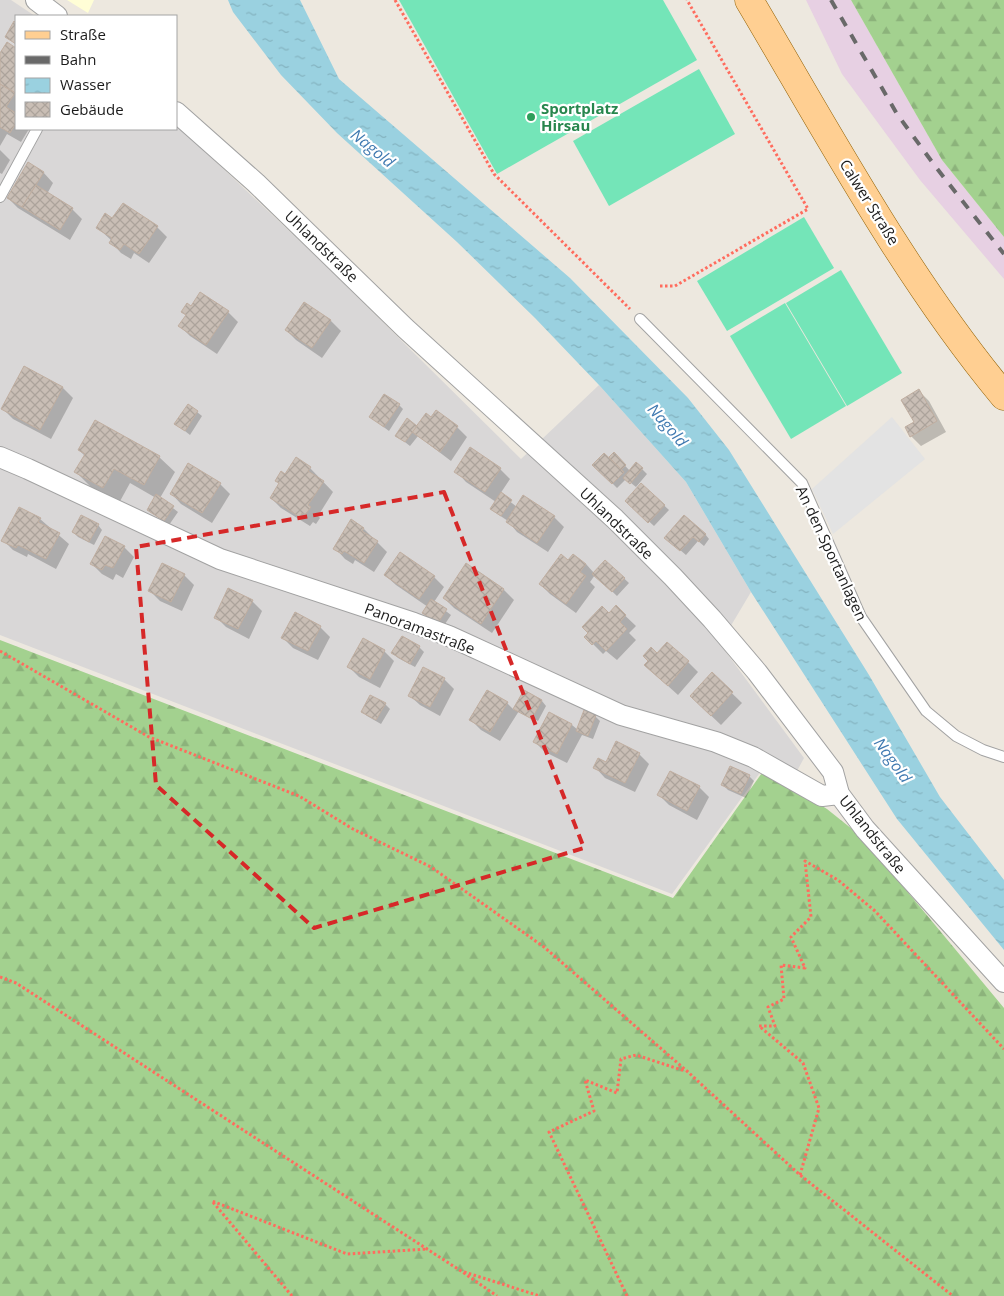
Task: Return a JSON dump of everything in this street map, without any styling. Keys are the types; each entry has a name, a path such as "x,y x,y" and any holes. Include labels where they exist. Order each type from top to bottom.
{"main road":[{"name":"Calwer Straße","path":"749,0 881,222 945,319 1004,396"}],"street":[{"path":"36,0 57,15"},
{"name":"Uhlandstraße","path":"178,114 256,183 405,328 614,519 673,576 757,672 833,772 839,794 865,829 1004,982"},
{"name":"Panoramastraße","path":"0,458 28,469 220,559 449,636 621,714 716,742 753,756 822,796 839,794"}],"lane":[{"path":"0,197 36,130"},
{"name":"An den Sportanlagen","path":"640,319 802,484 861,617 926,711 956,736 983,750 1004,757"}],"path":[{"path":"395,0 494,174 640,319"},
{"path":"660,286 675,286 808,209 687,0"},
{"path":"0,651 149,737 299,796 352,829 431,867 544,947 688,1072 800,1175 953,1296"},
{"path":"800,1175 819,1108 803,1063 759,1026 775,1026 768,1007 784,999 781,965 805,968 791,937 811,917 805,861 838,880 875,911 1004,1049"},
{"path":"0,977 16,983 428,1249 496,1296"},
{"path":"627,1296 548,1132 594,1111 585,1080 617,1093 622,1059 636,1055 688,1072"},
{"path":"292,1296 212,1201 347,1254 428,1249"},
{"path":"461,1271 540,1296"}],"highlighted area":[{"path":"444,492 584,848 314,928 156,785 136,547"}],"shaded area":[{"path":"0,0 11,0 34,15 15,15 15,130 178,130 178,126 323,263 521,459 599,385 686,482 751,592 720,644 804,758 797,771 772,756 672,894 0,635"},
{"path":"67,0 94,0 88,13"},
{"path":"806,0 851,0 942,160 1004,237 1004,279 920,180 842,74"},
{"path":"892,417 925,459 833,534 812,489"}],"green space":[{"name":"Sportplatz Hirsau","path":"399,0 663,0 697,60 497,174"},
{"path":"851,0 1004,0 1004,237 942,160"},
{"path":"699,69 735,134 609,206 573,141"},
{"path":"804,217 834,268 727,331 697,281"},
{"path":"841,270 902,373 847,406 786,303"},
{"path":"785,303 846,406 791,439 730,336"},
{"path":"0,640 673,898 764,770 827,809 862,837 1004,1008 1004,1296 0,1296"}],"water":[{"name":"Nagold","path":"228,0 300,0 339,79 570,278 688,398 729,450 869,675 940,797 1004,880 1004,950 897,819 751,592 686,482 599,385 535,318 457,242 337,133 281,75 233,12"}],"building":[{"path":"14,21 15,43 5,37"},
{"path":"7,42 15,47 15,92 0,84 0,53"},
{"path":"0,84 15,93 6,107 15,112 15,125 10,133 0,127"},
{"path":"28,162 44,172 22,207 7,198"},
{"path":"36,185 73,208 60,230 22,207"},
{"path":"123,203 158,226 139,254 124,244 120,250 109,243 112,238 96,228 105,213 112,218"},
{"path":"200,292 229,311 206,345 178,326 186,315 181,312 187,303 191,306"},
{"path":"304,302 331,320 312,348 285,330"},
{"path":"24,366 63,387 40,430 1,409"},
{"path":"919,389 937,421 910,437 905,427 914,422 901,400"},
{"path":"384,394 400,404 384,427 369,417"},
{"path":"188,404 198,411 185,431 174,424"},
{"path":"436,410 458,426 440,452 412,432 426,413 431,417"},
{"path":"407,418 417,426 405,442 395,436"},
{"path":"95,420 160,456 144,485 114,469 103,488 74,472 85,454 78,450"},
{"path":"470,447 501,468 485,492 454,472"},
{"path":"614,452 626,465 621,470 609,457"},
{"path":"604,453 624,472 612,484 592,465"},
{"path":"296,457 311,467 308,471 324,481 308,505 311,507 305,515 302,513 300,517 270,498 279,483 275,481 281,471 285,474"},
{"path":"636,462 643,468 630,484 623,478"},
{"path":"188,463 221,483 202,513 170,494"},
{"path":"641,483 665,505 648,523 625,501"},
{"path":"501,492 512,500 501,516 490,509"},
{"path":"156,494 174,506 164,521 147,510"},
{"path":"523,495 555,516 537,543 506,522"},
{"path":"19,507 41,518 38,522 60,533 46,559 18,545 16,548 1,541"},
{"path":"81,515 99,524 89,542 72,532"},
{"path":"684,515 706,534 699,542 693,537 680,551 664,538"},
{"path":"351,519 364,528 362,531 378,541 364,563 344,551 342,554 333,549"},
{"path":"105,536 125,546 113,568 105,565 102,570 90,564"},
{"path":"400,552 435,576 419,599 384,575"},
{"path":"561,554 568,560 573,554 586,564 580,572 586,576 566,604 539,584"},
{"path":"605,560 625,578 612,592 592,574"},
{"path":"162,563 185,574 171,602 148,591"},
{"path":"466,563 504,589 481,624 443,598"},
{"path":"228,588 253,600 238,629 214,618"},
{"path":"431,599 447,609 438,623 422,613"},
{"path":"616,605 626,615 620,622 627,629 606,651 596,641 592,645 584,637 588,633 582,627 602,606 609,613"},
{"path":"295,612 321,626 308,651 281,638"},
{"path":"402,636 420,646 410,664 391,653"},
{"path":"363,638 385,650 370,679 347,667"},
{"path":"667,642 689,661 668,686 644,665 648,661 643,656 651,647 657,653"},
{"path":"423,667 445,678 430,707 408,696"},
{"path":"712,672 733,692 711,716 690,696"},
{"path":"487,690 508,702 490,732 469,720"},
{"path":"524,690 542,700 532,719 513,709"},
{"path":"370,695 386,703 376,720 361,712"},
{"path":"584,710 596,715 588,736 576,731"},
{"path":"549,712 572,724 557,754 533,742"},
{"path":"616,741 640,753 625,783 593,768 598,758 606,762"},
{"path":"730,766 750,775 741,794 721,785"},
{"path":"670,771 700,786 687,811 657,795"}],"railway":[{"path":"831,0 897,114 1004,254"}],"place":[{"name":"Sportplatz Hirsau","path":"531,117"}]}
